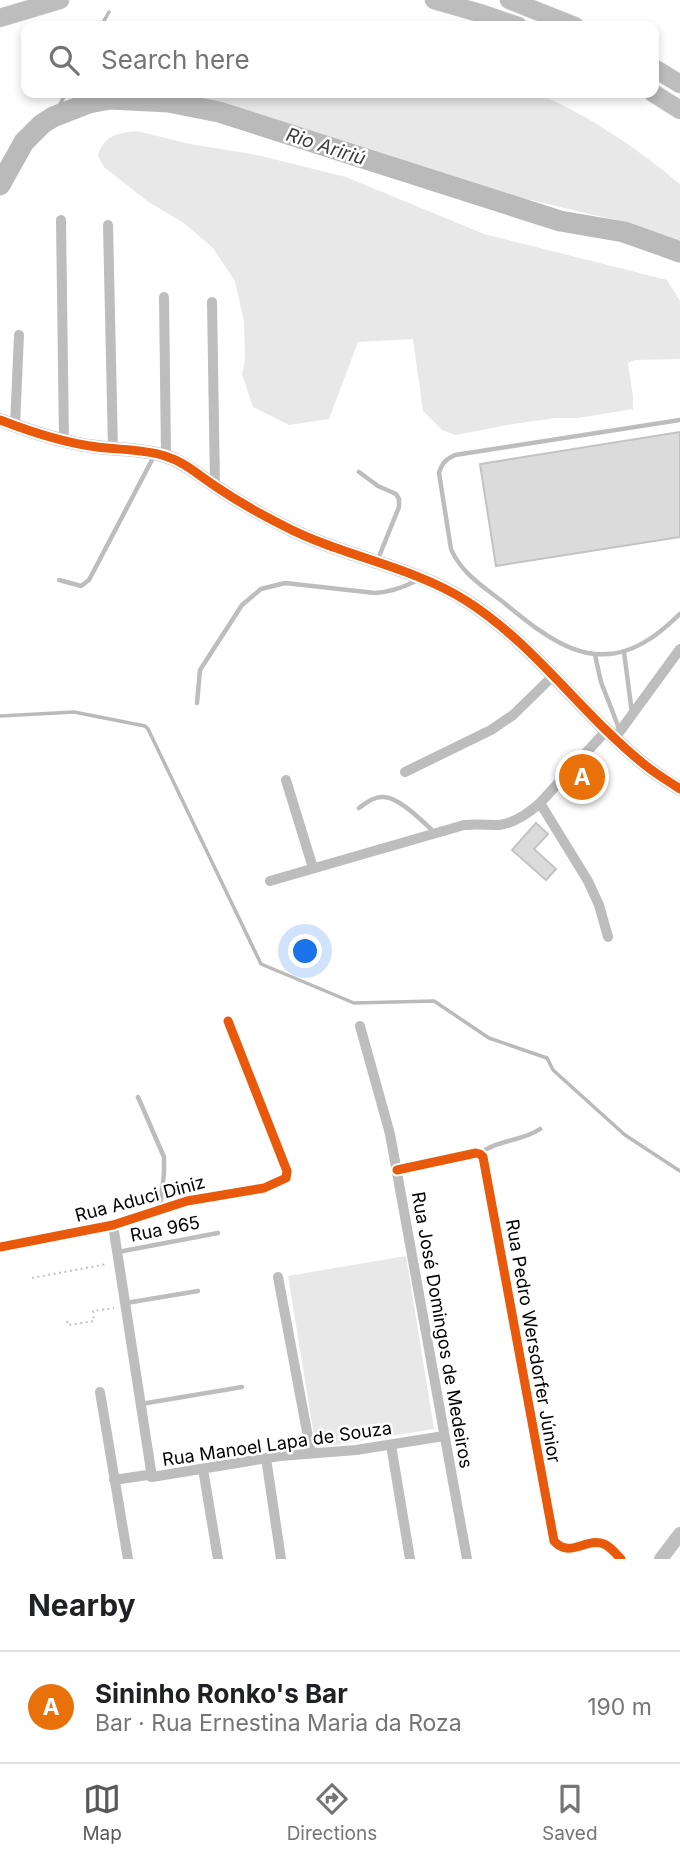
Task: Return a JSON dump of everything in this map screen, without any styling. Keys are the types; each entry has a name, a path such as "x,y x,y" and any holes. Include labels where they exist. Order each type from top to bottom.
{"highway":[{"path":"0,18 60,0"},
{"path":"434,0 503,21"},
{"path":"509,0 562,21"},
{"path":"659,71 680,84"},
{"path":"659,97 680,110"}],"street":[{"path":"61,220 64,441"},
{"path":"108,225 113,449"},
{"path":"161,455 164,297"},
{"path":"212,302 215,486"},
{"path":"15,426 19,335"},
{"path":"0,420 64,441 161,455 191,467 215,486 286,528 420,579 462,598 497,623 554,675 645,766 680,789"},
{"path":"270,881 436,833 474,824 504,824 522,816 540,803 632,714 680,649"},
{"path":"405,772 491,730 513,715 554,675"},
{"path":"286,780 313,869"},
{"path":"540,803 588,881 599,905 608,937"},
{"name":"Rua Aduci Diniz","path":"0,1247 113,1225 187,1201 264,1188 286,1178 287,1171 228,1021"},
{"name":"Rua José Domingos de Medeiros","path":"360,1026 390,1134 467,1559"},
{"path":"397,1170 480,1154"},
{"name":"Rua Pedro Wersdorfer Júnior","path":"480,1154 483,1157 554,1541 559,1549 567,1552 598,1543 606,1545 621,1559"},
{"path":"113,1225 152,1477"},
{"path":"278,1277 310,1453"},
{"path":"100,1392 128,1559"},
{"name":"Rua Manoel Lapa de Souza","path":"114,1480 146,1475 152,1477 266,1458 444,1437"},
{"path":"391,1445 410,1559"},
{"path":"266,1458 281,1559"},
{"path":"203,1469 218,1559"},
{"path":"661,1559 680,1534"}],"lane":[{"path":"680,419 455,455 447,458 439,473 451,549 456,560 464,570 516,612 564,646 595,655 624,652 651,639 680,614"},
{"path":"59,580 81,586 89,580 161,455"},
{"path":"359,472 396,494 399,499 399,507 376,563"},
{"path":"197,703 200,670 242,605 261,589 285,583 387,593 420,579"},
{"path":"624,652 632,714"},
{"path":"595,655 614,733"},
{"path":"359,808 375,798 391,799 399,802 436,833"},
{"path":"138,1097 164,1157 160,1210"},
{"path":"480,1154 484,1150 533,1134 540,1129"},
{"name":"Rua 965","path":"118,1257 218,1233"},
{"path":"125,1304 198,1291"},
{"path":"140,1404 242,1387"}],"path":[{"path":"32,1278 118,1257"},
{"path":"67,1321 68,1325 94,1321 93,1311 125,1304"}],"shaded area":[{"path":"183,98 547,98 611,133 680,184 680,242 623,222 425,171"},
{"path":"137,131 190,144 257,155 346,177 484,234 667,280 680,301 680,359 636,360 628,363 633,409 578,418 513,424 456,435 442,430 423,411 413,339 358,342 329,419 289,425 253,407 242,374 245,360 244,322 235,281 213,248 184,223 147,201 104,167 98,156 112,136"},
{"path":"406,1256 434,1429 316,1448 288,1276"}],"building":[{"path":"680,432 680,537 496,566 480,464"},
{"path":"582,767 592,775 581,787 572,779"},
{"path":"536,823 548,834 534,849 556,869 546,880 512,850"}],"waterway":[{"path":"104,21 109,12"},
{"path":"53,117 63,98"},
{"name":"Rio Aririú","path":"0,185 24,142 53,117 89,103 110,99 168,102 219,112 560,221 624,232 680,252"},
{"path":"0,716 74,712 145,726 261,964 354,1003 434,1001 489,1038 547,1058 553,1070 625,1135 680,1171"}],"cycle path":[{"path":"0,420 72,443 149,452 172,459 284,526 444,588 465,600 514,637 622,745 680,789"},
{"path":"0,1247 113,1225 187,1201 264,1188 286,1178 287,1171 228,1021"},
{"path":"397,1170 476,1153 483,1157 554,1541 566,1548 591,1543 604,1544 621,1559"}],"place":[{"name":"Sininho Ronko's Bar","path":"582,777"}]}
